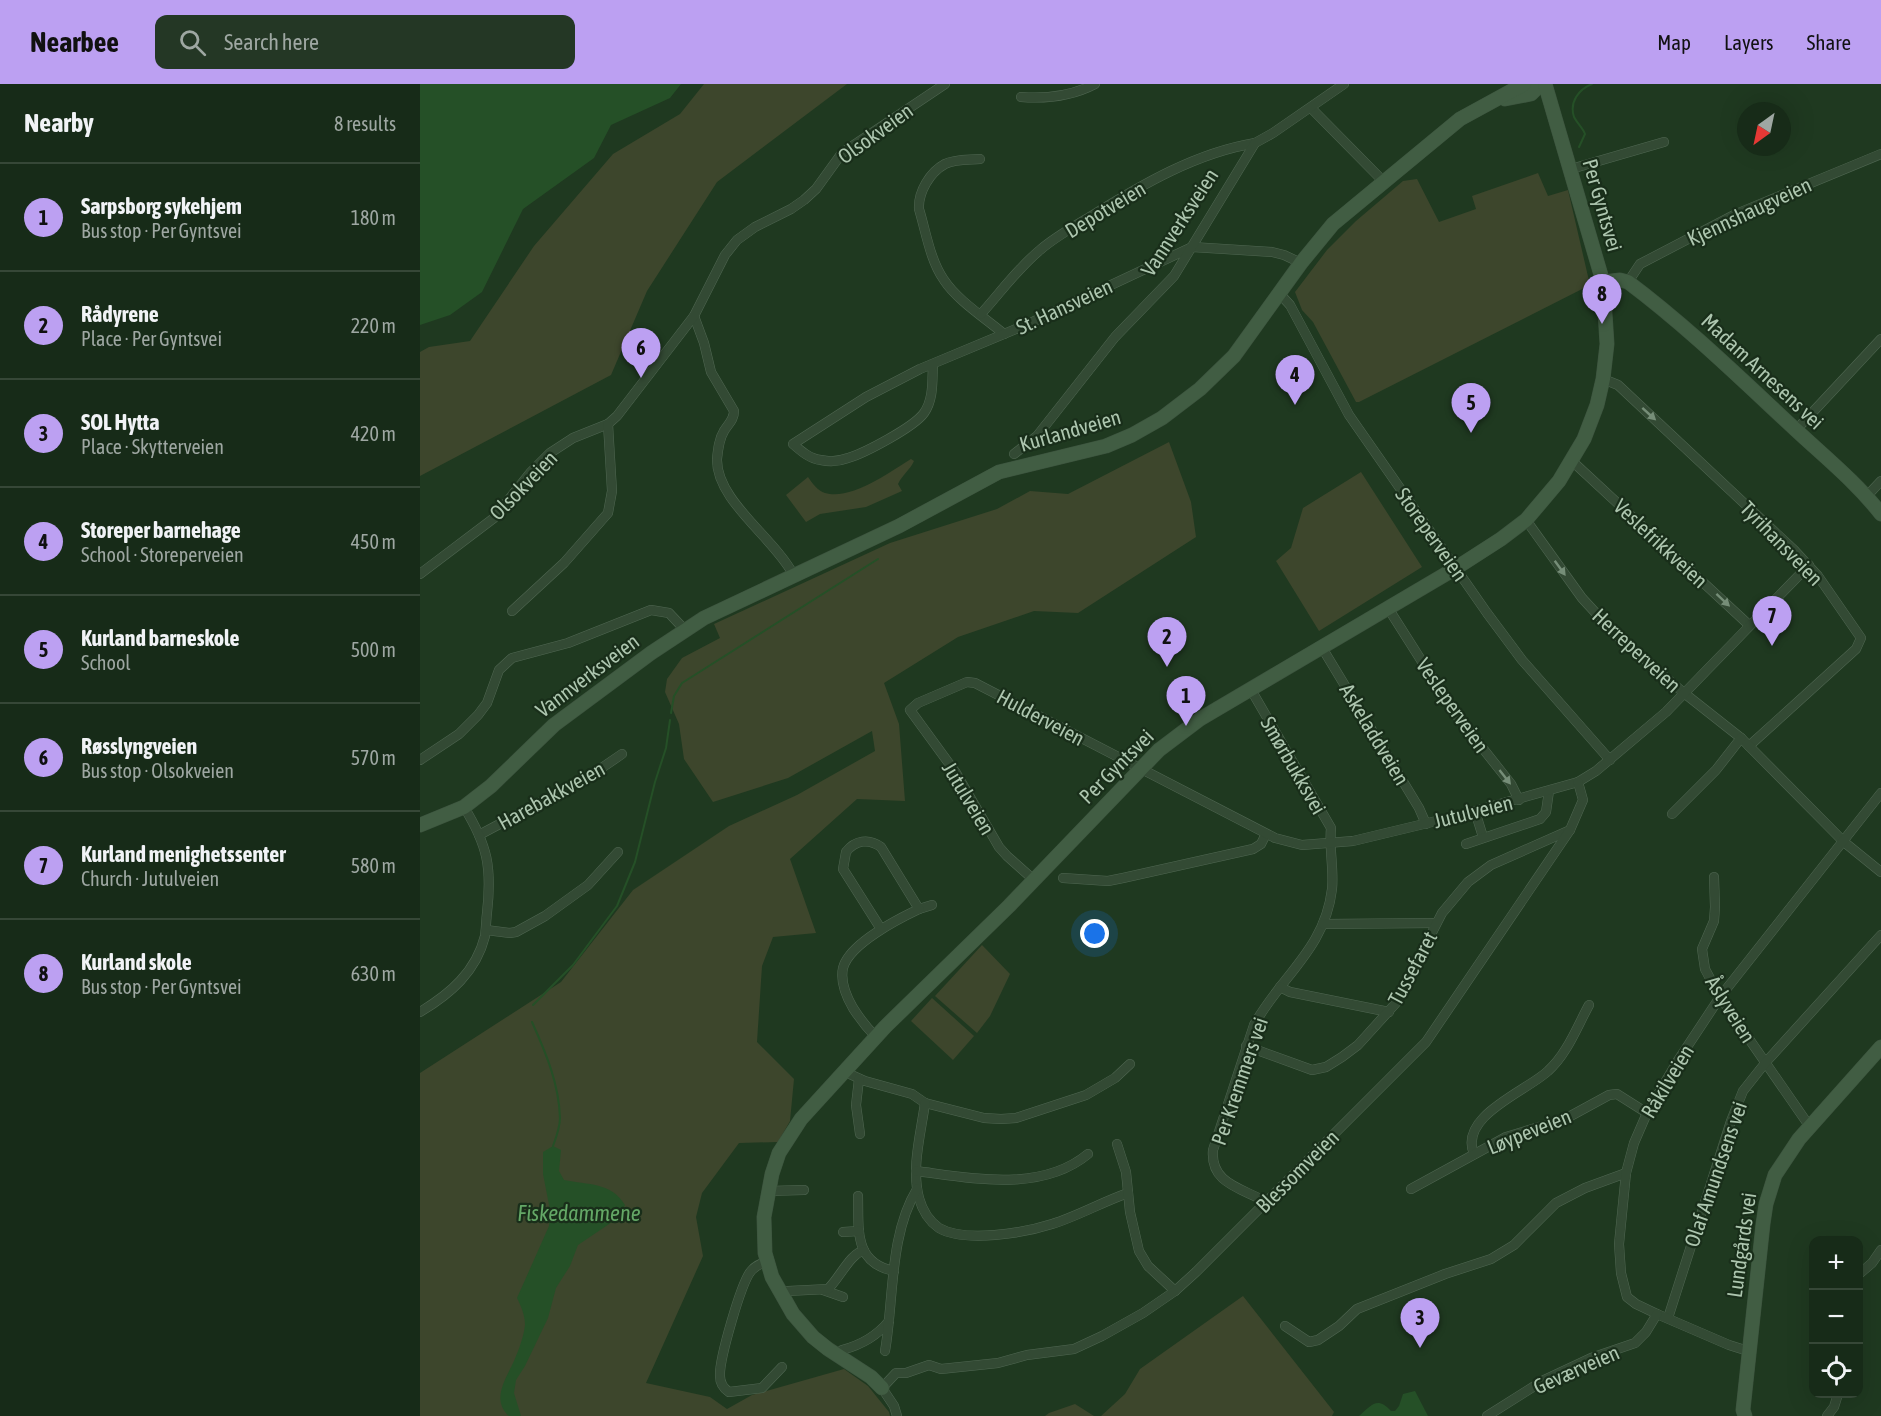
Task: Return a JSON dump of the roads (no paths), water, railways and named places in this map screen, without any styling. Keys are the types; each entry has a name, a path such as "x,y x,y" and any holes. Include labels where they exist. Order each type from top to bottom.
{"street":[{"name":"Olsokveien","path":"420,574 494,518 530,473 550,453 573,438 608,424 617,416 694,316 725,255 737,240 755,226 798,205 816,189 842,153 945,84"},
{"path":"1021,97 1043,98 1070,94 1095,84"},
{"name":"Vannverksveien","path":"1014,454 1036,436 1115,337 1163,290 1192,248 1255,143 1266,138 1344,84"},
{"name":"Kurlandveien","path":"793,574 899,526 999,472 1106,446 1162,418 1215,376 1239,349 1301,263 1333,224 1460,119 1524,84"},
{"name":"Kurlandveien","path":"1497,99 1531,94 1543,84"},
{"name":"Per Gyntsvei","path":"882,1388 851,1363 828,1349 801,1325 777,1288 767,1261 763,1231 768,1191 780,1153 792,1130 876,1037 1172,739 1250,688 1456,568 1526,520 1549,495 1572,461 1591,420 1603,378 1607,344 1603,282 1571,169 1543,84"},
{"path":"1311,108 1383,181"},
{"path":"1571,169 1664,142"},
{"name":"Depotveien","path":"981,314 1029,260 1067,231 1135,190 1180,167 1218,152 1255,143"},
{"name":"Kjennshaugveien","path":"1628,282 1635,269 1650,258 1745,210 1881,154"},
{"path":"980,159 943,165 923,187 919,202 938,271 948,286 1004,334"},
{"name":"St. Hansveien","path":"933,364 928,405 918,420 905,429 863,452 841,460 813,458 793,444 866,397 933,364 1192,248 1272,252 1301,263"},
{"path":"1603,282 1620,280 1628,282"},
{"name":"Madam Arnesens vei","path":"1628,282 1705,344 1866,497 1881,514"},
{"name":"Storeperveien","path":"1279,293 1290,305 1349,415 1456,568 1522,660 1610,760"},
{"path":"694,316 711,372 734,411 734,417 719,441 717,461 721,480 730,496 783,558 793,574"},
{"path":"1796,430 1881,339"},
{"name":"Tyrihansveien","path":"1603,378 1618,385 1809,565 1861,641 1850,654 1749,746"},
{"path":"512,611 564,563 608,513 612,491 608,424"},
{"name":"Veslefrikkveien","path":"1572,461 1749,625"},
{"path":"1866,497 1881,481"},
{"name":"Herreperveien","path":"1526,520 1564,574 1616,635 1741,738 1844,842 1881,872"},
{"name":"Jutulveien","path":"1266,834 1294,844 1372,837 1519,800 1578,782 1610,760 1649,728 1809,565"},
{"name":"Vannverksveien","path":"420,825 464,807 491,786 554,725 684,629 793,574"},
{"name":"Vesleperveien","path":"1388,608 1454,712 1511,784 1519,800"},
{"path":"420,760 459,734 478,715 487,703 499,669 512,658 583,638 651,610 669,613 684,629"},
{"name":"Askeladdveien","path":"1321,646 1413,798 1426,824"},
{"name":"Hulderveien","path":"910,710 918,703 967,682 975,683 1266,834"},
{"name":"Smørbukksvei","path":"1250,688 1331,828 1330,842"},
{"name":"Jutulveien","path":"910,710 956,773 999,847 1034,880"},
{"path":"1672,814 1716,770 1741,738"},
{"name":"Harebakkveien","path":"479,835 590,776 622,754"},
{"name":"Blessomveien","path":"882,1388 896,1373 906,1373 929,1365 941,1369 998,1363 1027,1355 1074,1349 1121,1326 1175,1291 1426,1042 1570,830 1583,800 1578,782"},
{"path":"1466,844 1540,819 1546,812 1549,791"},
{"name":"Råkilveien","path":"1748,1350 1729,1345 1657,1314 1627,1297 1623,1283 1619,1244 1626,1173 1634,1143 1647,1113 1720,997 1881,793"},
{"path":"420,1012 447,994 464,977 478,956 486,930 490,877 487,858 479,835 464,807"},
{"path":"1475,811 1483,837"},
{"name":"Tussefaret","path":"1246,1046 1308,1069 1316,1070 1326,1067 1358,1045 1389,1012 1402,993 1436,923 1451,900 1491,865 1570,830"},
{"path":"1062,878 1108,880 1123,878 1253,849 1261,844 1266,834"},
{"path":"881,929 843,869 844,856 848,848 855,844 865,841 881,847 919,909"},
{"name":"Per Kremmers vei","path":"1266,1202 1225,1180 1216,1172 1212,1161 1213,1150 1246,1046 1261,1013 1308,953 1323,924 1332,890 1330,842"},
{"path":"486,930 516,932 545,916 588,885 618,852"},
{"name":"Åslyveien","path":"1714,877 1714,921 1705,941 1702,955 1705,969 1720,997 1810,1127"},
{"path":"876,1037 865,1027 843,986 842,974 846,960 881,929 919,909 932,905"},
{"path":"1323,924 1436,923"},
{"name":"Olaf Amundsens vei","path":"1668,1318 1734,1111 1743,1091 1766,1062 1881,935"},
{"path":"1280,987 1290,992 1389,1012"},
{"path":"1474,1154 1470,1144 1475,1130 1495,1107 1548,1071 1563,1052 1589,1005"},
{"name":"Lundgårds vei","path":"1745,1416 1743,1410 1748,1350 1768,1193 1781,1163 1881,1047"},
{"path":"845,1072 859,1079 912,1094 925,1103 984,1118 1016,1118 1086,1095 1115,1078 1130,1064"},
{"path":"859,1079 856,1106 860,1134"},
{"name":"Løypeveien","path":"1411,1189 1515,1133 1565,1119 1609,1095 1617,1094 1647,1113"},
{"path":"925,1103 916,1171 917,1189 926,1214 937,1226 952,1233 974,1235 1006,1233 1053,1224 1128,1193"},
{"path":"1117,1144 1126,1172 1133,1228 1143,1259 1175,1291"},
{"path":"916,1171 985,1180 1012,1180 1062,1169 1088,1154"},
{"path":"1285,1326 1309,1342 1318,1340 1339,1326 1357,1309 1491,1259 1514,1245 1556,1203 1592,1185 1626,1173"},
{"path":"885,1351 894,1271 907,1205 917,1189"},
{"path":"768,1191 804,1190"},
{"path":"858,1196 860,1243 874,1264 894,1271"},
{"path":"843,1232 859,1231"},
{"path":"1863,1271 1881,1250"},
{"path":"823,1290 831,1286 854,1254 864,1251"},
{"path":"767,1261 757,1265 742,1285 729,1331 720,1377 725,1390 733,1393 762,1388 782,1367"},
{"path":"788,1291 823,1290 843,1297"},
{"name":"Geværveien","path":"1487,1416 1544,1380 1591,1358 1635,1342 1646,1332 1657,1314"},
{"path":"843,1350 864,1342 880,1331 889,1321"},
{"path":"882,1388 894,1406 897,1416"},
{"path":"1827,1416 1834,1407 1837,1398"}],"water":[{"path":"420,84 681,84 670,98 611,125 594,158 523,209 482,292 450,315 420,325"},
{"name":"Fiskedammene","path":"553,1146 561,1150 559,1171 564,1180 606,1188 625,1205 621,1216 578,1245 570,1266 556,1288 548,1318 516,1380 514,1393 521,1416 509,1416 501,1402 502,1386 519,1349 524,1329 524,1314 517,1298 549,1226 550,1210 543,1174 543,1152"},
{"path":"1415,1391 1428,1416 1359,1416 1378,1403 1395,1411 1403,1394"}],"waterway":[{"path":"1579,147 1585,134 1574,117 1574,101 1583,89 1592,84"},
{"path":"671,713 674,696 682,683 878,559"},
{"path":"533,1005 573,965 617,906 635,862 666,748 670,720"},
{"path":"532,1022 547,1057 557,1093 560,1121 553,1146"}],"place":[{"name":"Kurland skole","path":"1602,324"},
{"name":"Røsslyngveien","path":"641,378"},
{"name":"Storeper barnehage","path":"1295,405"},
{"name":"Kurland barneskole","path":"1471,433"},
{"name":"Kurland menighetssenter","path":"1772,646"},
{"name":"Rådyrene","path":"1167,667"},
{"name":"Sarpsborg sykehjem","path":"1186,726"},
{"name":"SOL Hytta","path":"1420,1348"}]}
